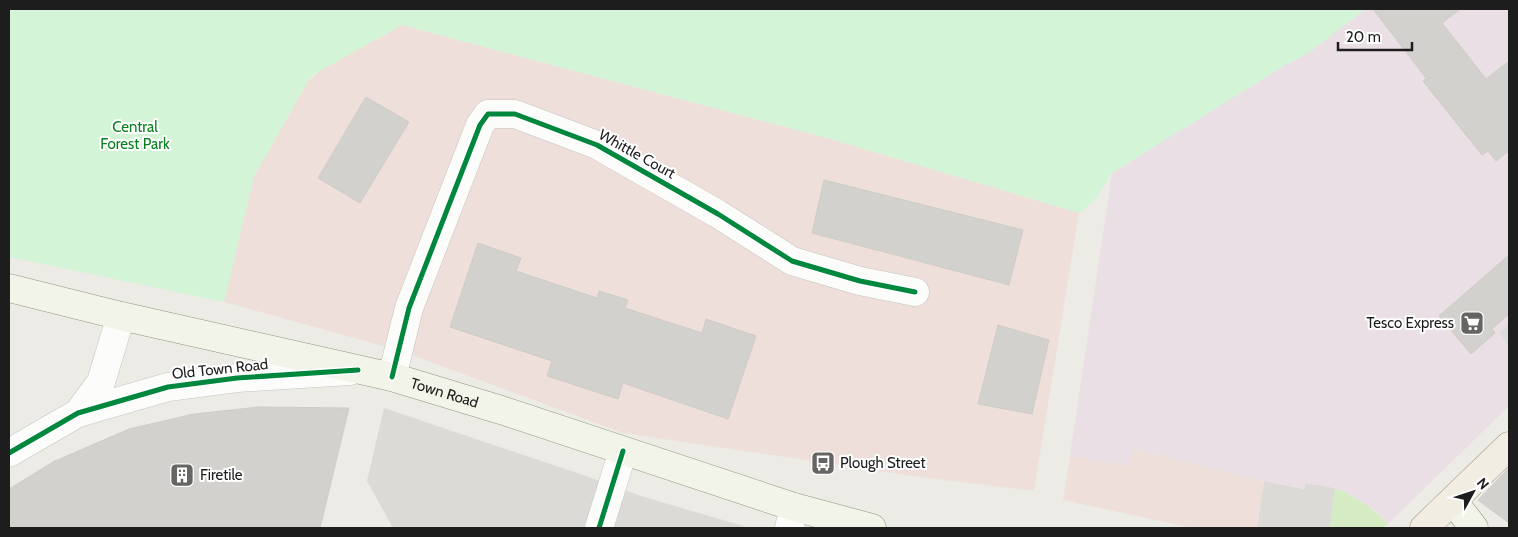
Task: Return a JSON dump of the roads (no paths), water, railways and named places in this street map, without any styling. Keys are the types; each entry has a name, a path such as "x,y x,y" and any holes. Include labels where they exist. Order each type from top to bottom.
{"main road":[{"name":"Town Road","path":"9,288 121,316 392,377 501,410 624,451 792,518 872,528"},
{"path":"1424,528 1509,446"},
{"path":"1453,501 1474,528"}],"street":[{"name":"Whittle Court","path":"392,377 409,308 480,125 488,114 515,114 597,145 718,214 792,261 860,281 915,292"},
{"name":"Old Town Road","path":"78,413 101,382 121,316"},
{"name":"Old Town Road","path":"9,452 78,413 168,387 237,378 358,370"},
{"path":"599,528 624,451"}],"place":[{"name":"Tesco Express","path":"1472,323"},
{"name":"Plough Street","path":"823,463"},
{"name":"Firetile","path":"182,475"}],"park label":[{"name":"Central Forest Park","path":"135,136"}]}
